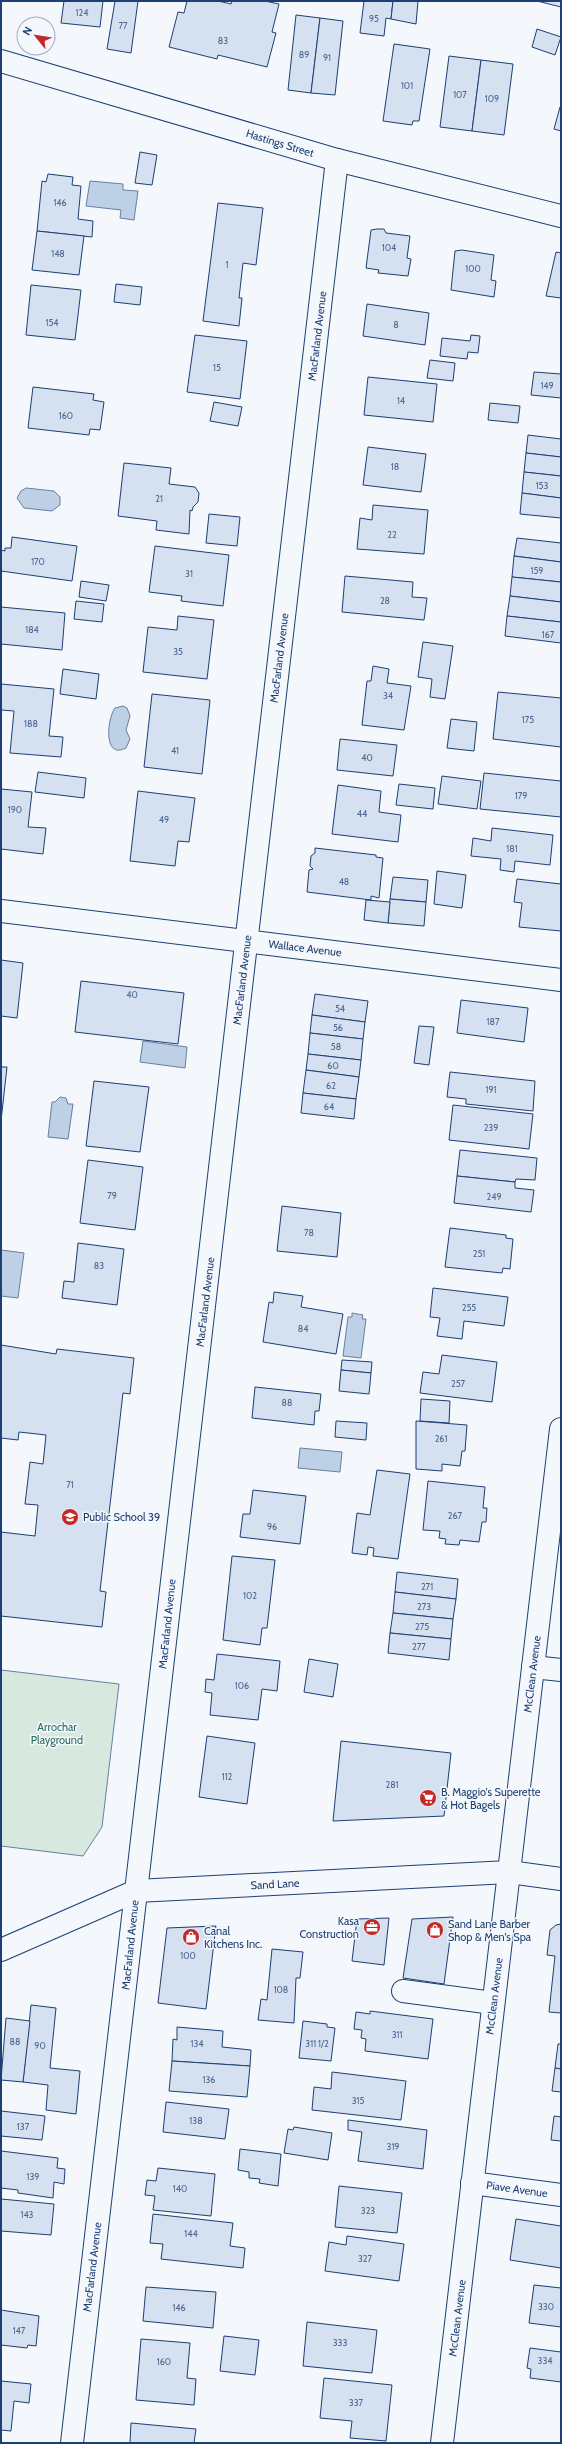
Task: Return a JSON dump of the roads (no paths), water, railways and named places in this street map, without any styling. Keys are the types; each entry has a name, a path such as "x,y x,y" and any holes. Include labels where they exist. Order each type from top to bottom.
{"street":[{"name":"Hastings Street","path":"1,61 337,160 561,216"},
{"name":"MacFarland Avenue","path":"72,2443 337,160"},
{"name":"Wallace Avenue","path":"1,911 561,980"},
{"name":"McClean Avenue","path":"442,2443 533,1667 557,1504 561,1430"},
{"path":"533,1667 561,1670"},
{"name":"Sand Lane","path":"1,1950 136,1891 509,1872 561,1879"},
{"path":"403,1991 493,2003"},
{"name":"Piave Avenue","path":"472,2183 561,2195"}],"water":[{"path":"90,181 123,184 123,190 138,191 134,220 120,218 121,210 86,206"},
{"path":"26,488 54,491 60,497 60,505 52,511 24,508 17,498 21,491"},
{"path":"123,706 127,708 130,716 126,730 130,739 126,748 119,750 113,748 110,744 109,729 112,713 115,708"},
{"path":"143,1041 187,1047 185,1068 140,1062"},
{"path":"60,1097 66,1098 68,1104 73,1104 68,1139 48,1137 52,1102 55,1102"},
{"path":"1,1250 24,1253 18,1298 1,1296"},
{"path":"352,1313 363,1315 362,1319 366,1319 361,1358 343,1356 348,1317 352,1317"},
{"path":"300,1448 342,1452 340,1472 298,1468"}],"place":[{"name":"Public School 39","path":"70,1517"},
{"name":"B. Maggio's Superette & Hot Bagels","path":"428,1798"},
{"name":"Kasa Construction","path":"372,1927"},
{"name":"Sand Lane Barber Shop & Men's Spa","path":"435,1930"},
{"name":"Canal Kitchens Inc.","path":"191,1937"}],"park label":[{"name":"Arrochar Playground","path":"57,1733"}]}
